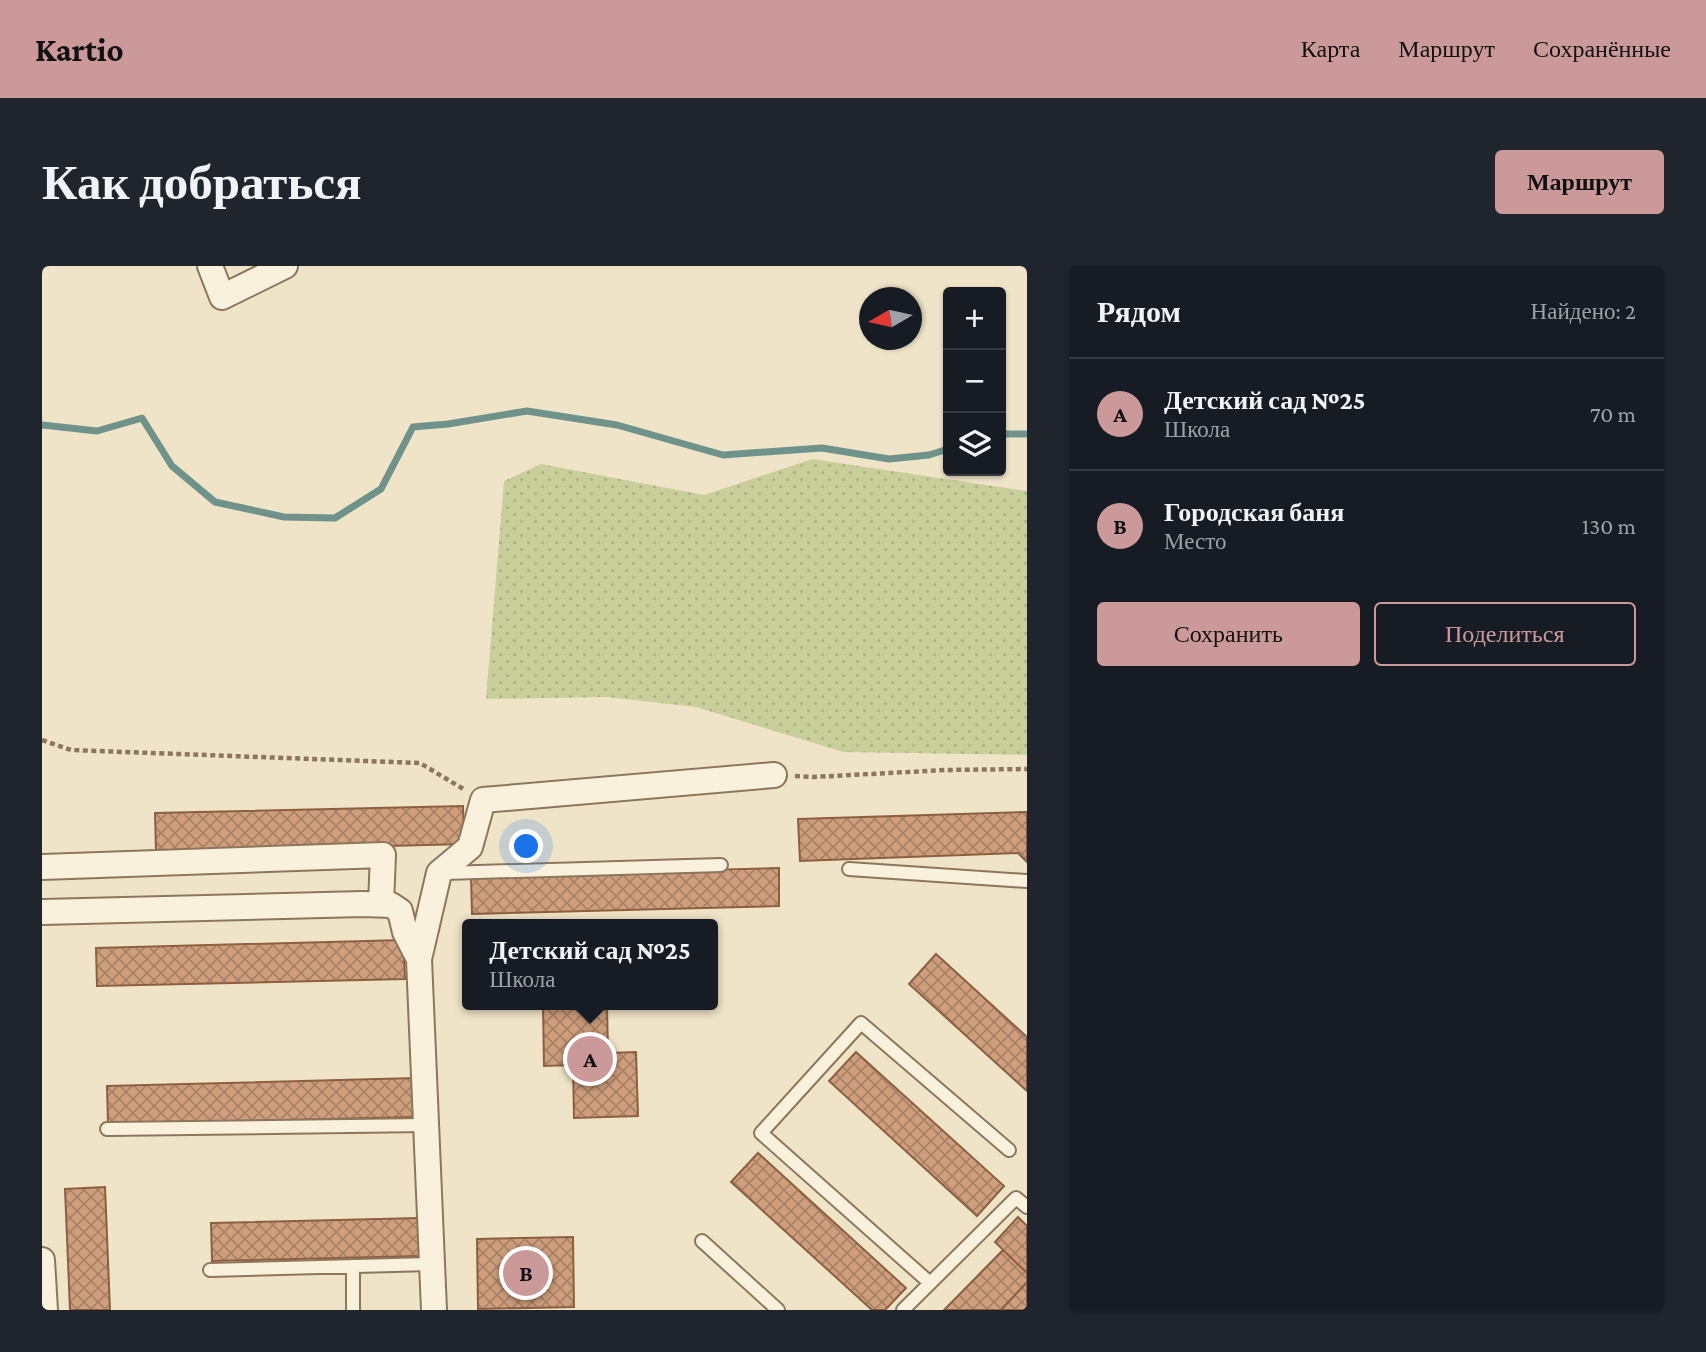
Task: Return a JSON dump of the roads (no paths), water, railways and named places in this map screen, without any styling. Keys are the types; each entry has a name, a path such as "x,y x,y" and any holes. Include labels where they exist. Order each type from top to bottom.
{"street":[{"path":"210,266 222,297 285,266"},
{"path":"434,1310 419,959 439,873 470,847 482,800 774,775"},
{"path":"42,867 383,855 381,904"},
{"path":"42,912 391,905 400,911 405,932 419,959"},
{"path":"42,1260 45,1310"}],"lane":[{"path":"439,873 721,865"},
{"path":"849,869 1027,881"},
{"path":"930,1283 761,1133 861,1023 1010,1150"},
{"path":"107,1129 427,1125"},
{"path":"903,1310 1016,1198 1027,1207"},
{"path":"702,1241 778,1310"},
{"path":"210,1270 431,1264"},
{"path":"353,1266 353,1310"}],"waterway":[{"path":"42,425 97,431 142,418 172,466 215,502 284,517 335,518 381,489 413,427 527,411 617,425 723,455 822,448 889,459 929,455 943,451"},
{"path":"1006,434 1027,434"}],"place":[{"name":"Детский сад №25","path":"590,1059"},
{"name":"Городская баня","path":"526,1273"}]}
